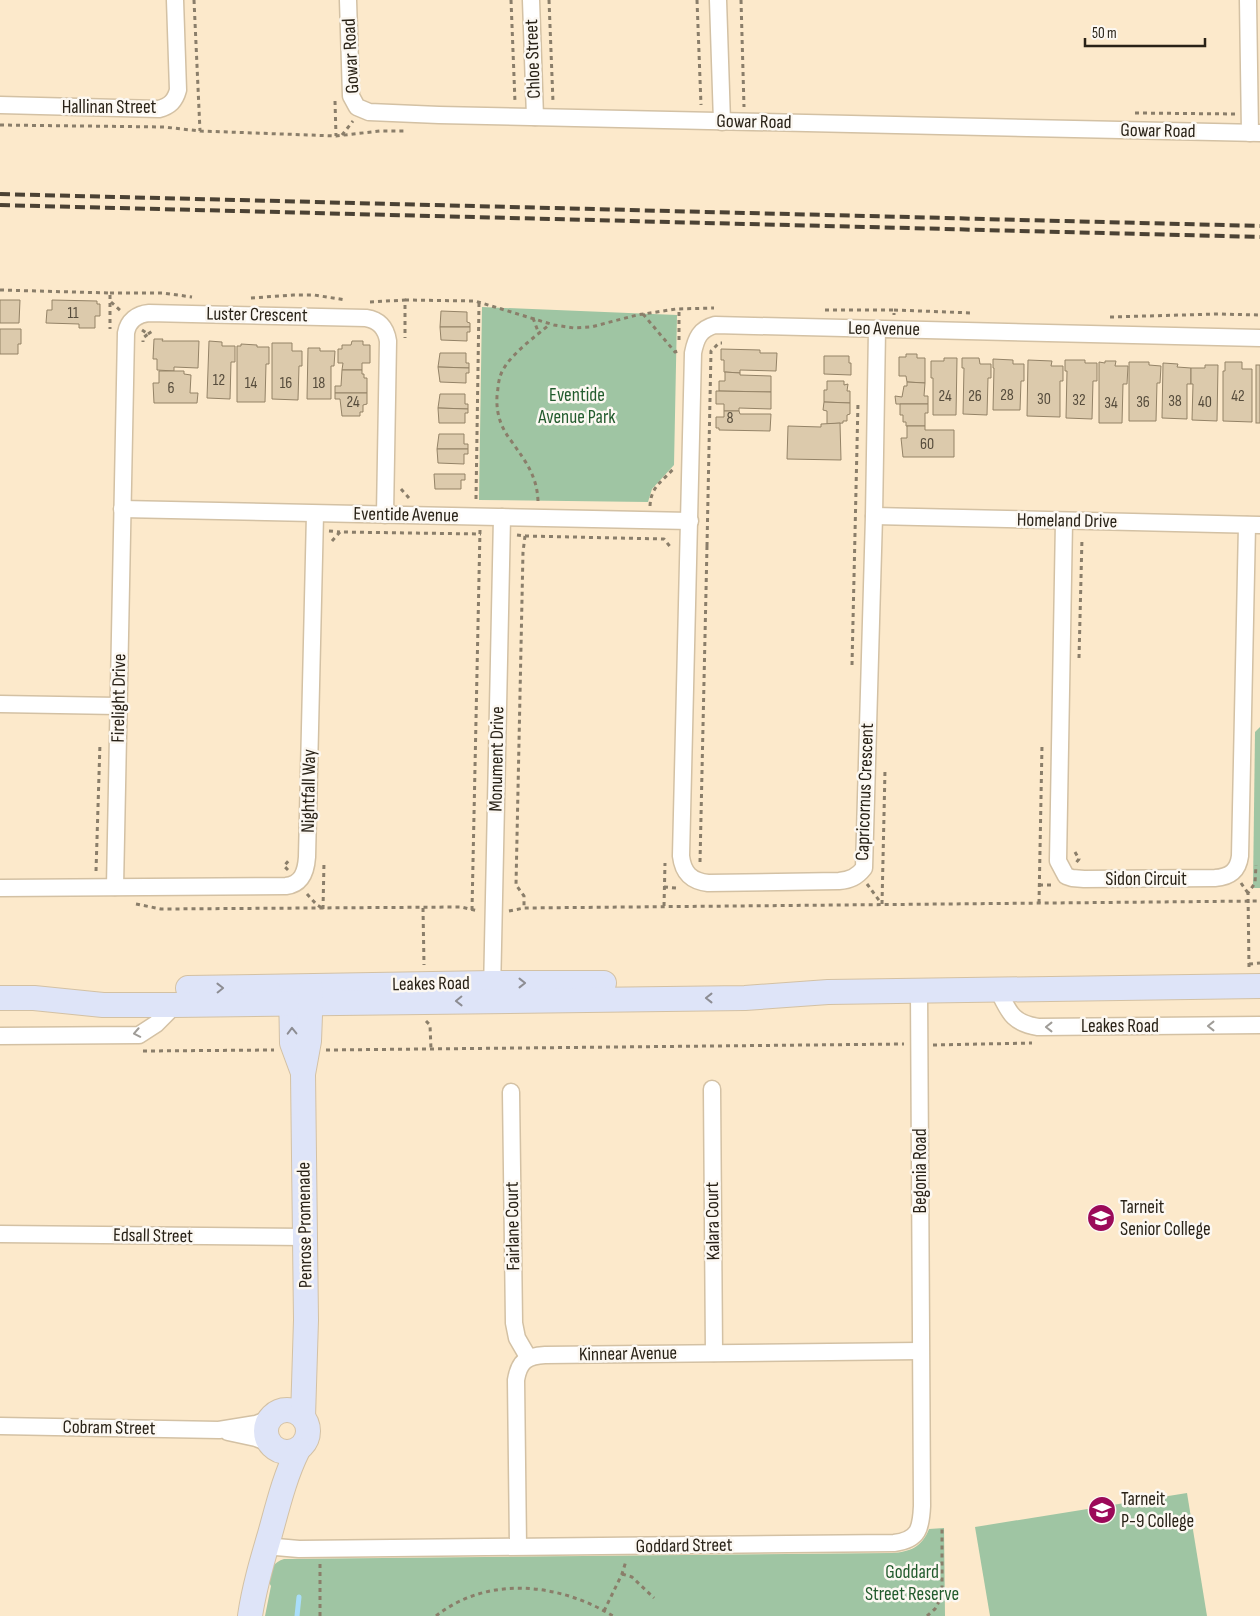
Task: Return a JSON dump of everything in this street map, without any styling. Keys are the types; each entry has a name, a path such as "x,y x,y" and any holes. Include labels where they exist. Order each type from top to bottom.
{"main road":[{"name":"Leakes Road","path":"34,998 84,992 301,995 492,992 745,998 828,992 1260,986"},
{"name":"Leakes Road","path":"0,998 34,998 103,1005 175,1005 301,995"},
{"name":"Penrose Promenade","path":"301,995 306,1357 303,1377 303,1417"},
{"name":"Penrose Promenade","path":"274,1415 286,1405 303,1377"},
{"path":"250,1616 254,1590 279,1500 290,1466 308,1435 307,1422 303,1417 290,1410 274,1415 266,1432 271,1445 279,1500"},
{"path":"271,1445 277,1450 287,1453 298,1450"}],"street":[{"name":"Hallinan Street","path":"0,105 160,109 166,107 176,97 178,90 175,0"},
{"name":"Gowar Road","path":"348,0 351,96 353,102 361,110 440,115 535,110 722,113 744,122 1255,133"},
{"name":"Chloe Street","path":"531,0 535,110"},
{"path":"718,0 722,113"},
{"path":"1248,0 1250,114 1255,133"},
{"name":"Luster Crescent","path":"122,510 126,333 129,324 136,316 149,313 366,318 381,324 387,334 388,341 385,515"},
{"name":"Leo Avenue","path":"690,521 686,351 700,333 708,327 715,325 1260,338"},
{"name":"Capricornus Crescent","path":"690,521 682,867 690,877 702,882 850,880 859,875 864,868 874,516 877,329"},
{"name":"Eventide Avenue","path":"122,510 690,521"},
{"name":"Firelight Drive","path":"115,887 122,510"},
{"name":"Nightfall Way","path":"115,887 286,886 297,882 305,873 307,857 316,514"},
{"name":"Homeland Drive","path":"874,516 1254,525"},
{"name":"Monument Drive","path":"492,992 502,518"},
{"name":"Sidon Circuit","path":"1064,521 1058,861 1066,876 1084,879 1215,878 1233,873 1238,867 1252,702 1254,525"},
{"path":"0,704 118,706"},
{"path":"0,888 115,887"},
{"name":"Leakes Road","path":"998,990 1008,1010 1017,1020 1026,1025 1038,1027 1260,1025"},
{"name":"Begonia Road","path":"919,991 920,1351"},
{"path":"0,1036 139,1035 156,1024 175,1005"},
{"name":"Kalara Court","path":"712,1089 714,1353"},
{"name":"Fairlane Court","path":"511,1092 514,1323 517,1338 528,1357"},
{"name":"Edsall Street","path":"0,1234 305,1237"},
{"name":"Kinnear Avenue","path":"528,1357 544,1355 920,1351"},
{"name":"Goddard Street","path":"267,1543 276,1547 299,1549 518,1546 624,1547 905,1542 912,1538 920,1528 922,1516 920,1351"},
{"path":"518,1546 516,1380 520,1366 528,1357"},
{"name":"Cobram Street","path":"0,1426 219,1430 256,1424 274,1415"},
{"name":"Cobram Street","path":"219,1430 256,1438 271,1445"}],"path":[{"path":"194,0 200,131"},
{"path":"511,0 515,102 535,110 553,110 563,102"},
{"path":"549,0 553,110"},
{"path":"697,0 701,105 722,113 744,106"},
{"path":"741,0 744,122"},
{"path":"1134,112 1250,114"},
{"path":"0,125 164,127 200,131 336,136 380,131 409,131"},
{"path":"0,290 163,293 198,297"},
{"path":"110,293 110,331"},
{"path":"243,298 314,295 352,301"},
{"path":"364,302 405,300 475,301 574,328 591,327 642,314 679,309 722,308"},
{"path":"404,342 405,300"},
{"path":"472,910 480,534 480,517 476,500 479,303"},
{"path":"678,361 686,351 679,309"},
{"path":"816,310 894,310 976,314"},
{"path":"894,310 894,330"},
{"path":"642,314 675,352 711,351"},
{"path":"1109,317 1218,314 1260,315"},
{"path":"533,318 539,334"},
{"path":"538,501 538,490 528,464 506,434 500,422 497,401 498,382 502,372 515,355 550,323"},
{"path":"707,546 711,351 719,343 728,343"},
{"path":"852,669 858,395"},
{"path":"649,539 650,496 653,489 675,467 676,461"},
{"path":"385,497 409,498 401,490 402,480"},
{"path":"467,499 476,500"},
{"path":"315,531 664,539 672,548 672,558"},
{"path":"331,549 332,539 340,532"},
{"path":"524,908 524,896 516,886 525,536"},
{"path":"96,871 100,733"},
{"path":"323,909 324,853"},
{"path":"664,906 665,857"},
{"path":"130,903 161,909 461,907 493,915 524,908 1260,901"},
{"path":"1249,964 1260,963"},
{"path":"139,1051 1036,1043"},
{"path":"927,1616 935,1609 942,1596 942,1526"},
{"path":"604,1610 622,1574 626,1559 624,1547"},
{"path":"320,1558 320,1616"},
{"path":"622,1574 632,1577 654,1598"},
{"path":"436,1616 461,1601 476,1595 515,1587 545,1590 567,1595 604,1610 613,1616"}],"green space":[{"name":"Eventide Avenue Park","path":"482,307 677,315 674,465 652,489 648,502 479,500"},
{"path":"1260,727 1260,888 1253,888 1255,732"},
{"path":"1187,1493 1207,1616 990,1616 975,1527"},
{"name":"Goddard Street Reserve","path":"944,1528 945,1616 265,1616 271,1586 267,1579 268,1575 275,1564 284,1559 892,1553 910,1550 915,1547 923,1540 929,1529"}],"building":[{"path":"0,300 20,300 19,323 0,323"},
{"path":"52,300 97,301 97,304 100,304 100,316 95,316 95,328 79,328 79,324 46,323 47,310 52,310"},
{"path":"441,311 467,312 467,322 470,323 470,327 440,327"},
{"path":"440,327 470,327 470,332 467,332 467,341 441,340"},
{"path":"0,329 21,329 21,344 18,344 18,354 0,354"},
{"path":"154,339 163,339 162,341 199,341 198,368 174,367 174,371 157,370 157,359 153,359"},
{"path":"209,341 222,342 222,346 235,346 235,362 231,362 230,399 207,398"},
{"path":"352,341 363,341 363,345 370,345 370,363 362,363 362,370 342,370 343,363 338,363 338,349 342,349 342,345 351,345"},
{"path":"272,343 292,343 292,351 302,351 302,366 299,366 298,400 272,399"},
{"path":"241,344 269,347 269,364 266,364 265,402 237,402 237,346 241,346"},
{"path":"308,348 320,348 320,351 335,351 334,366 331,366 331,399 307,399"},
{"path":"721,349 760,350 760,353 777,353 776,371 740,370 740,373 724,372 724,360 721,360"},
{"path":"440,353 466,353 466,363 469,363 469,368 438,367"},
{"path":"906,354 917,354 917,358 925,358 925,383 907,382 906,376 899,376 899,357 906,357"},
{"path":"824,356 849,356 851,375 824,374"},
{"path":"944,358 957,358 956,415 933,415 931,361 944,361"},
{"path":"962,358 979,358 980,364 991,364 991,378 988,378 987,415 963,414 964,368 962,368"},
{"path":"993,359 1013,360 1013,364 1024,364 1024,381 1021,381 1020,410 993,410"},
{"path":"1028,360 1052,361 1051,366 1063,366 1063,381 1060,381 1060,417 1027,416"},
{"path":"1065,360 1085,360 1085,363 1097,363 1097,381 1093,381 1092,419 1066,418 1067,371 1065,371"},
{"path":"1105,361 1116,361 1115,366 1128,366 1127,384 1123,384 1122,423 1099,423 1099,362 1105,363"},
{"path":"1129,362 1149,362 1149,365 1161,366 1160,383 1157,383 1156,421 1129,421"},
{"path":"1225,362 1242,362 1242,369 1252,369 1252,422 1223,421 1223,371 1225,371"},
{"path":"1163,363 1178,364 1177,367 1191,368 1191,384 1187,384 1187,419 1162,418"},
{"path":"1205,365 1218,365 1217,421 1192,420 1193,384 1191,384 1191,368 1205,368"},
{"path":"1256,365 1260,365 1260,423 1256,423"},
{"path":"438,367 469,368 469,373 466,373 466,383 440,382"},
{"path":"342,370 362,370 364,378 367,378 367,393 335,393 335,386 341,386"},
{"path":"159,371 184,371 184,374 191,375 190,393 198,393 197,403 154,403 153,383 159,383"},
{"path":"725,372 740,373 740,375 771,376 771,392 719,391 719,381 725,381"},
{"path":"827,381 844,381 844,385 848,384 847,391 850,391 850,403 824,402 824,390 827,390"},
{"path":"907,382 925,383 924,396 928,396 928,404 896,404 895,396 902,397 904,386 907,386"},
{"path":"716,391 771,392 771,409 739,408 739,411 724,411 724,404 716,404"},
{"path":"335,393 367,393 367,404 363,405 363,412 360,412 360,416 342,416 340,399 335,399"},
{"path":"440,394 465,394 465,404 468,404 468,409 438,408"},
{"path":"824,402 850,403 850,414 847,415 847,421 827,424 827,411 823,410"},
{"path":"900,404 928,404 928,413 925,413 925,426 906,426 906,422 903,422 903,415 900,415"},
{"path":"438,408 468,409 468,413 465,413 465,423 439,423"},
{"path":"724,411 739,411 740,414 771,414 770,431 719,430 719,428 716,428 716,417 724,417"},
{"path":"840,423 841,460 787,459 788,426 821,427 821,424"},
{"path":"907,426 925,426 925,430 954,430 954,457 903,457 901,438 907,438"},
{"path":"439,434 464,434 464,444 468,444 468,449 437,449"},
{"path":"437,449 468,449 468,454 464,454 464,464 438,463"},
{"path":"434,474 465,474 465,480 461,480 461,489 435,489"}],"waterway":[{"path":"297,1616 299,1597"}],"railway":[{"path":"0,194 1260,226"},
{"path":"0,205 1260,237"}],"place":[{"name":"Tarneit Senior College","path":"1101,1218"},
{"name":"Tarneit P-9 College","path":"1102,1510"}]}
